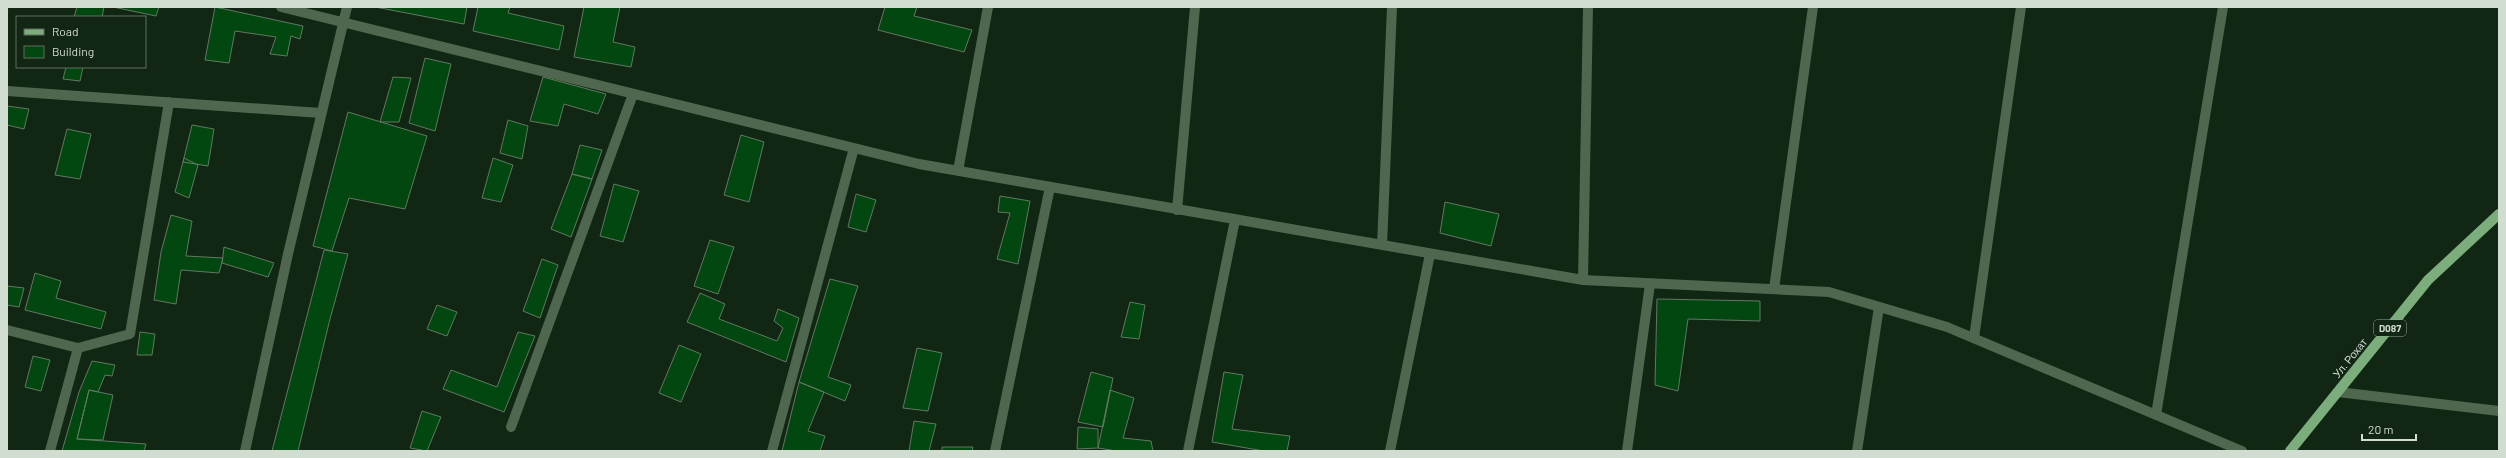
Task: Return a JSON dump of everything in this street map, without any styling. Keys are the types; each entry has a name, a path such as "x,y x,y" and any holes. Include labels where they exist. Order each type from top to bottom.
{"main road":[{"name":"Ул. Рохат","path":"2290,451 2428,280 2499,214"}],"street":[{"path":"280,7 854,148 958,171 1584,280 1829,292 1947,327 2242,451"},
{"path":"245,451 346,7"},
{"path":"958,171 988,7"},
{"path":"1177,210 1195,7"},
{"path":"1382,245 1392,7"},
{"path":"1584,280 1588,7"},
{"path":"1774,289 1813,7"},
{"path":"1974,338 2021,7"},
{"path":"2156,415 2223,7"},
{"path":"7,91 321,113"},
{"path":"511,427 633,94"},
{"path":"7,330 78,348 130,334 168,102"},
{"path":"772,451 854,148"},
{"path":"995,451 1050,187"},
{"path":"1188,451 1235,220"},
{"path":"1390,451 1430,254"},
{"path":"1627,451 1650,284"},
{"path":"1857,451 1879,307"},
{"path":"50,451 78,348"},
{"path":"2338,392 2499,411"}],"building":[{"path":"77,7 104,7 102,16 74,16"},
{"path":"113,7 159,7 156,16"},
{"path":"215,7 303,26 300,39 291,36 287,56 270,54 276,37 235,31 229,63 205,60"},
{"path":"375,7 467,7 464,24"},
{"path":"478,7 510,7 508,13 564,26 559,50 473,31"},
{"path":"584,7 620,7 613,42 635,47 631,67 574,57"},
{"path":"885,7 917,7 914,16 972,30 964,52 878,30"},
{"path":"425,58 451,64 435,131 409,123"},
{"path":"66,68 83,68 80,81 63,79"},
{"path":"393,77 411,78 399,122 380,122"},
{"path":"543,77 606,94 598,114 564,104 558,126 530,121"},
{"path":"7,106 29,109 24,129 7,125"},
{"path":"348,112 427,136 405,209 349,198 332,251 313,246"},
{"path":"508,120 528,126 522,159 500,153"},
{"path":"192,125 214,129 208,166 183,162"},
{"path":"67,129 91,134 80,179 55,175"},
{"path":"741,135 764,142 749,202 724,195"},
{"path":"580,145 602,150 592,179 572,174"},
{"path":"184,158 198,165 189,198 175,192"},
{"path":"493,158 513,165 501,202 482,198"},
{"path":"572,174 592,179 571,237 551,229"},
{"path":"614,184 639,191 623,242 600,236"},
{"path":"856,194 876,200 866,232 848,227"},
{"path":"1000,196 1030,201 1018,264 997,259 1010,213 998,212"},
{"path":"1445,202 1499,214 1491,246 1440,233"},
{"path":"171,215 192,221 186,256 223,258 219,273 181,270 176,304 154,300 161,252"},
{"path":"710,240 734,247 718,294 694,286"},
{"path":"224,247 274,263 268,277 222,263"},
{"path":"324,250 348,254 330,319 298,451 272,451"},
{"path":"542,259 558,265 540,318 523,311"},
{"path":"35,273 61,281 56,298 106,312 101,329 25,310"},
{"path":"830,279 858,286 828,377 851,385 845,401 799,382"},
{"path":"7,286 24,288 19,307 7,305"},
{"path":"700,293 725,304 719,319 777,341 783,328 774,321 778,309 799,318 786,362 687,322"},
{"path":"1657,299 1760,301 1760,321 1688,319 1678,391 1655,385"},
{"path":"1130,302 1145,305 1139,339 1121,337"},
{"path":"437,305 457,312 447,336 427,329"},
{"path":"140,332 155,334 152,355 137,355"},
{"path":"518,332 535,336 504,412 443,389 451,370 497,387"},
{"path":"679,345 701,354 681,402 659,393"},
{"path":"917,348 942,353 928,411 903,408"},
{"path":"33,356 50,360 41,391 25,387"},
{"path":"92,361 115,365 112,376 105,375 98,392 89,390 77,439 146,444 144,451 62,451 79,392"},
{"path":"1091,372 1113,378 1103,427 1078,422"},
{"path":"1224,372 1243,375 1232,429 1290,436 1287,451 1264,451 1212,442"},
{"path":"799,382 824,392 808,431 825,436 820,451 782,451"},
{"path":"89,390 113,395 103,440 77,439"},
{"path":"1110,390 1134,398 1123,438 1151,441 1153,451 1117,451 1098,448"},
{"path":"422,411 441,417 427,451 410,448"},
{"path":"914,421 936,424 929,451 909,451"},
{"path":"1078,427 1098,429 1098,448 1077,449"},
{"path":"942,447 973,447 972,451 942,451"}]}
